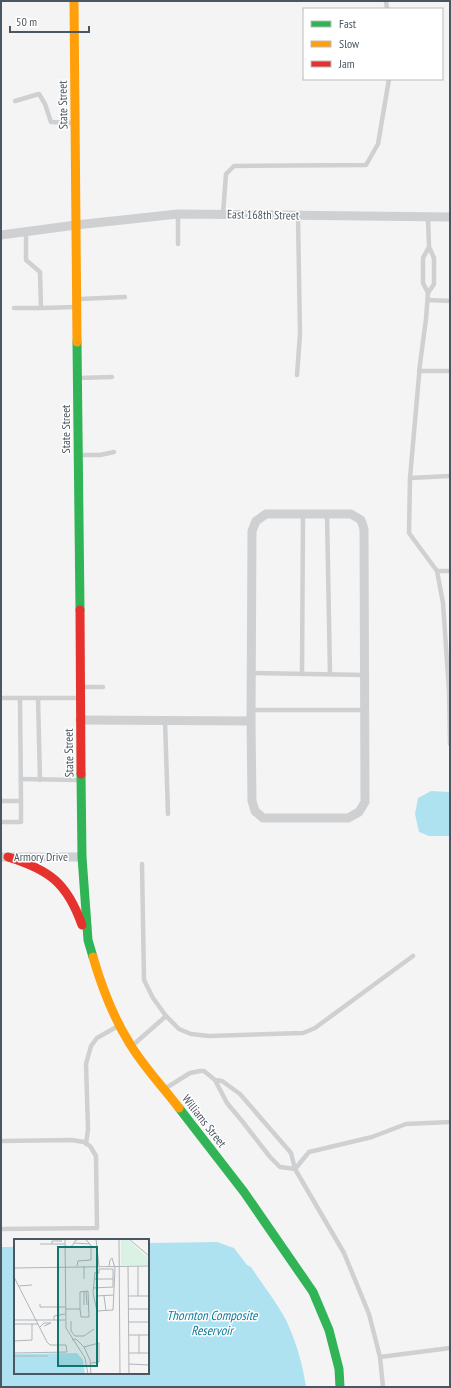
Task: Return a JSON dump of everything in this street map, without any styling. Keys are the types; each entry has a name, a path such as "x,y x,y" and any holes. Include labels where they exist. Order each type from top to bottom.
{"street":[{"name":"State Street","path":"74,1 82,857"},
{"name":"East 168th Street","path":"1,235 178,214 450,217"},
{"path":"266,514 327,514 351,514 360,520 364,529 365,802 359,812 348,818 263,818 255,811 252,801 252,531 256,521 266,514"},
{"path":"80,720 252,721"},
{"path":"4,857 37,867 50,875 67,893 77,910 88,940"},
{"name":"Armory Drive","path":"4,857 82,857"},
{"name":"Williams Street","path":"82,857 88,940 100,985 119,1025 131,1046 244,1192 313,1292 329,1330 339,1369 340,1387"}],"lane":[{"path":"223,214 226,174 234,166 366,164 378,144 389,80"},
{"path":"15,101 39,94 51,122 75,123"},
{"path":"178,214 178,244"},
{"path":"297,375 300,334 298,216"},
{"path":"428,217 429,246 434,258 434,284 428,293"},
{"path":"26,232 26,260 40,272 41,308"},
{"path":"429,246 423,258 423,283 428,293 428,300 419,371 410,478 409,533 437,571 443,603 449,691 450,744"},
{"path":"14,308 41,308 125,297"},
{"path":"428,300 450,301"},
{"path":"419,371 450,371"},
{"path":"77,378 112,377"},
{"path":"78,455 100,455 114,452"},
{"path":"410,478 450,476"},
{"path":"302,674 303,514"},
{"path":"327,514 330,674"},
{"path":"437,571 450,571"},
{"path":"252,673 365,675"},
{"path":"80,687 103,687"},
{"path":"1,698 80,698"},
{"path":"1,822 21,822 20,698"},
{"path":"38,698 40,780"},
{"path":"252,710 365,710"},
{"path":"165,720 168,814"},
{"path":"21,779 81,780"},
{"path":"1,801 21,801"},
{"path":"142,864 144,980 153,998 166,1016 179,1029 191,1034 209,1036 303,1033 315,1028 413,956"},
{"path":"131,1046 166,1016"},
{"path":"86,1144 88,1129 86,1064 91,1046 97,1038 119,1025"},
{"path":"164,1089 190,1073 204,1071 216,1080 227,1102 270,1157 280,1167 295,1169"},
{"path":"216,1080 222,1081 240,1094 291,1153 295,1169 344,1253 369,1314 380,1357 383,1387"},
{"path":"295,1169 309,1152 372,1138 406,1124 450,1122"},
{"path":"1,1141 72,1140 90,1146 96,1156 97,1228 1,1228"},
{"path":"380,1357 450,1348"}],"water":[{"path":"431,791 450,792 450,836 429,836 419,832 415,814 418,798"},
{"name":"Thornton Composite Reservoir","path":"217,1242 234,1248 247,1265 251,1267 287,1322 301,1362 306,1387 1,1387 1,1247 14,1247 14,1374 149,1374 149,1243"}],"traffic: fast":[{"path":"77,342 80,610"},
{"path":"81,774 82,857 88,940 93,957"},
{"path":"179,1108 244,1192 313,1292 329,1330 339,1369 340,1387"}],"traffic: slow":[{"path":"74,1 77,342"},
{"path":"93,957 108,1002 124,1034 135,1052 179,1108"}],"traffic: jam":[{"path":"80,610 81,774"},
{"path":"8,857 35,867 55,880 70,898 82,925"}]}
